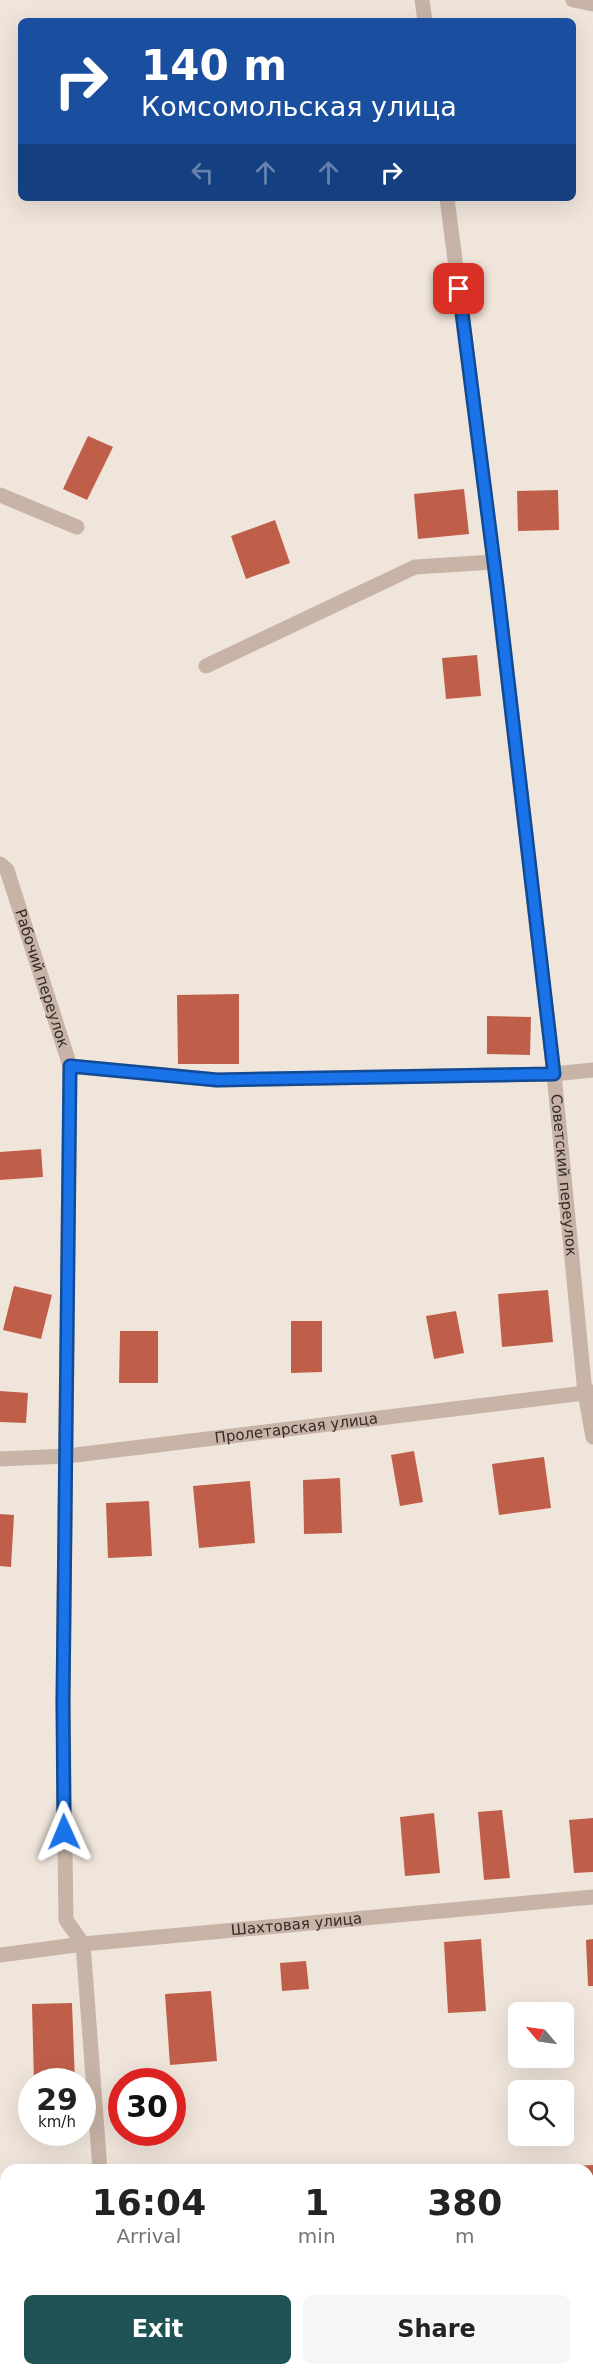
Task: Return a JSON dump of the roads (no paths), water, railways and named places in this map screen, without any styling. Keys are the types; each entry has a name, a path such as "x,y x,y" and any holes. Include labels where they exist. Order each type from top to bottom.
{"street":[{"path":"422,0 425,18"},
{"path":"573,0 593,4"},
{"name":"Советский переулок","path":"447,201 494,562 554,1074 593,1437"},
{"path":"0,495 77,526"},
{"path":"206,666 414,567 494,562"},
{"name":"Рабочий переулок","path":"0,864 7,870 70,1066 63,1701 66,1920 83,1944"},
{"path":"70,1066 217,1080 554,1074 593,1070"},
{"name":"Пролетарская улица","path":"0,1460 67,1456 589,1393"},
{"name":"Шахтовая улица","path":"0,1955 83,1944 593,1897"},
{"path":"83,1944 100,2164"}]}
